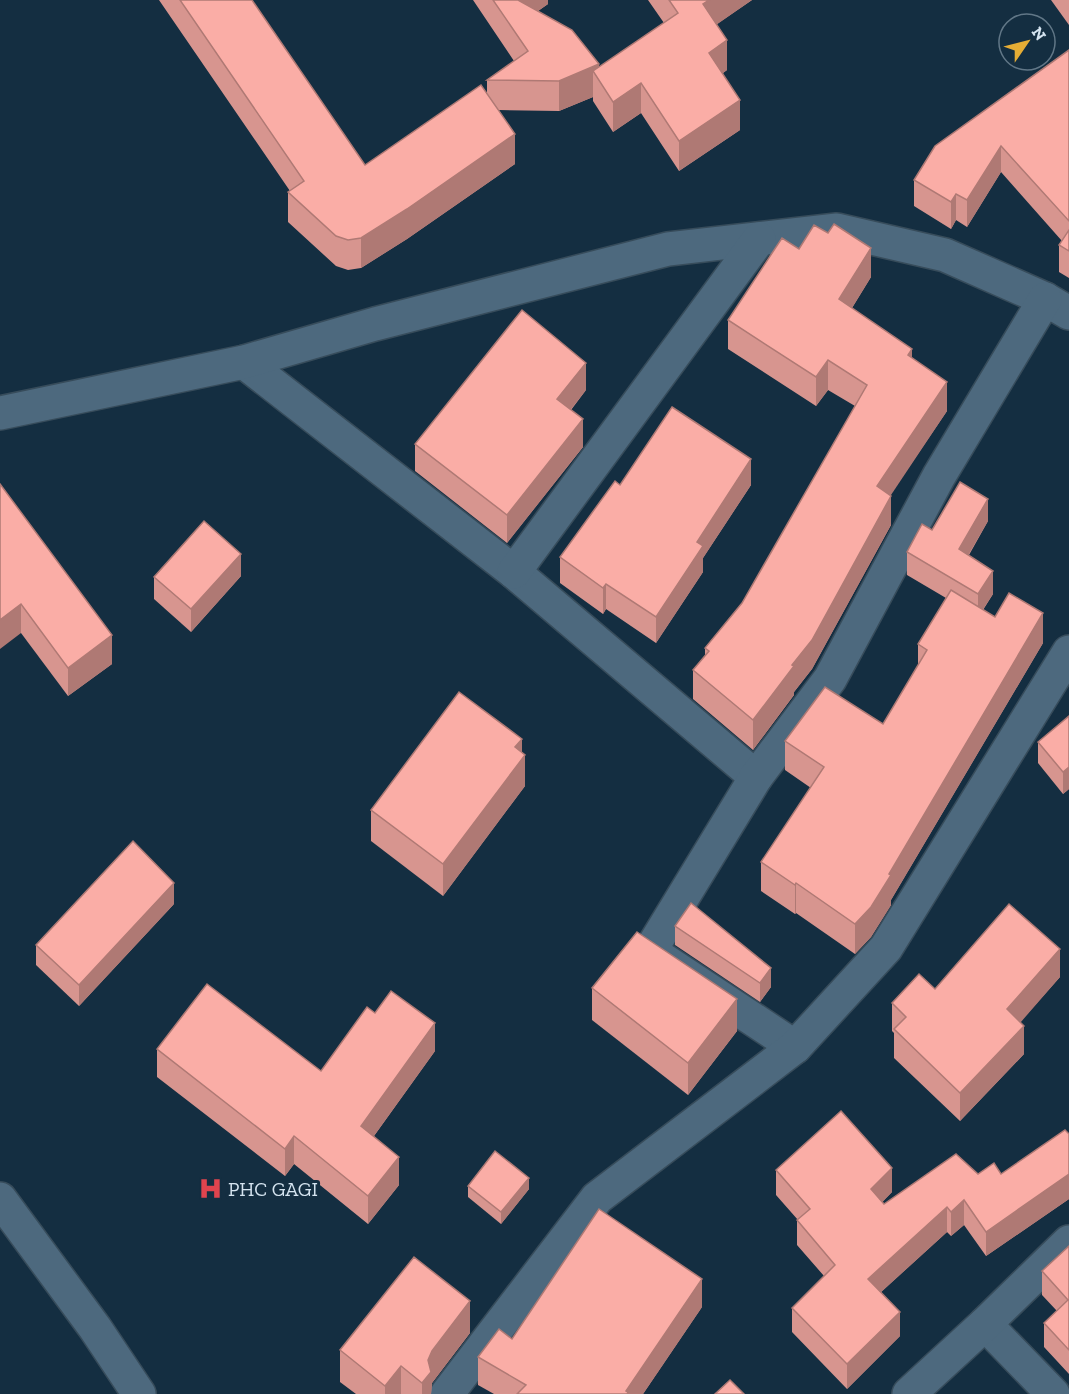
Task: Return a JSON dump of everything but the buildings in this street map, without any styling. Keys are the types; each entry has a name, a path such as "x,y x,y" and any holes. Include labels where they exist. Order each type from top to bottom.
{"street":[{"path":"0,413 244,362 375,324 668,249 837,230 945,255 1057,306 939,476 830,679 756,777 650,951 795,1047"},
{"path":"514,572 759,239"},
{"path":"244,362 514,572 756,777"},
{"path":"447,1394 597,1198 795,1047 886,948 1069,652"},
{"path":"0,1200 95,1328 139,1394"},
{"path":"909,1394 1069,1242"},
{"path":"985,1324 1053,1394"}],"place":[{"name":"PHC GAGI","path":"210,1189"}]}
